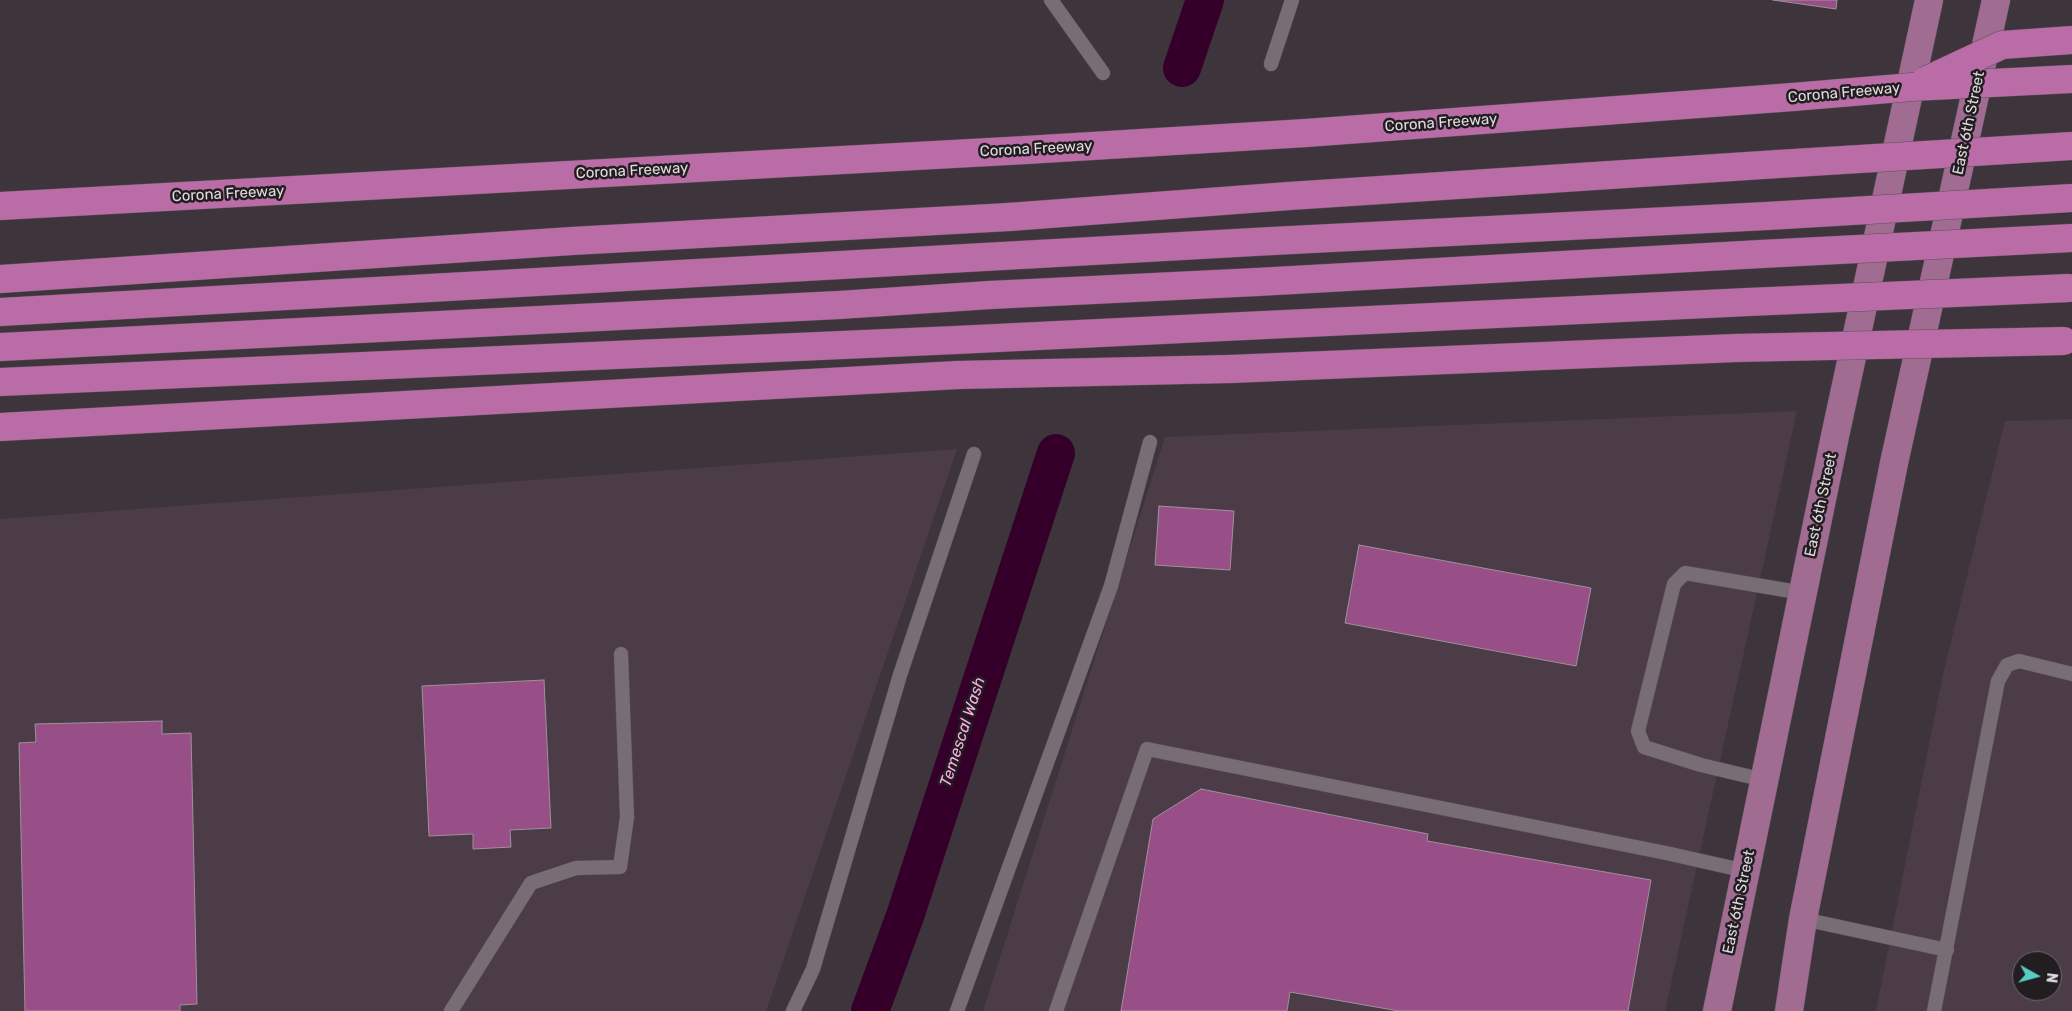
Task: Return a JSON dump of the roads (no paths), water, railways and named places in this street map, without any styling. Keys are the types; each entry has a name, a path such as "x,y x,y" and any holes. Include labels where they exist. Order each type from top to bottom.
{"highway":[{"path":"1912,87 2002,45 2072,40"},
{"name":"Corona Freeway","path":"0,206 1306,133 1912,87 2072,79"},
{"path":"0,279 572,241 1009,217 1289,196 2072,146"},
{"path":"0,312 2072,198"},
{"path":"0,348 839,305 990,295 2072,238"},
{"path":"0,382 2070,288"},
{"path":"0,428 958,375 1230,369 1736,348 2068,341"}],"main road":[{"name":"East 6th Street","path":"1717,1011 1803,593 1929,0"},
{"name":"East 6th Street","path":"1789,1011 1803,919 1894,463 1996,0"}],"lane":[{"path":"1051,0 1103,74"},
{"path":"1271,64 1292,0"},
{"path":"957,1011 1111,586 1150,442"},
{"path":"793,1011 813,970 900,675 974,454"},
{"path":"1764,780 1701,765 1644,747 1638,731 1674,584 1685,573 1803,593"},
{"path":"451,1011 531,883 576,868 620,867 627,817 621,654"},
{"path":"1934,1011 1998,681 2007,665 2018,660 2072,674"},
{"path":"1056,1011 1148,750 1656,851 1746,871"},
{"path":"1803,919 1947,950"}],"waterway":[{"name":"Temescal Wash","path":"1182,68 1205,0"},
{"name":"Temescal Wash","path":"870,1011 905,916 1056,453"}]}
